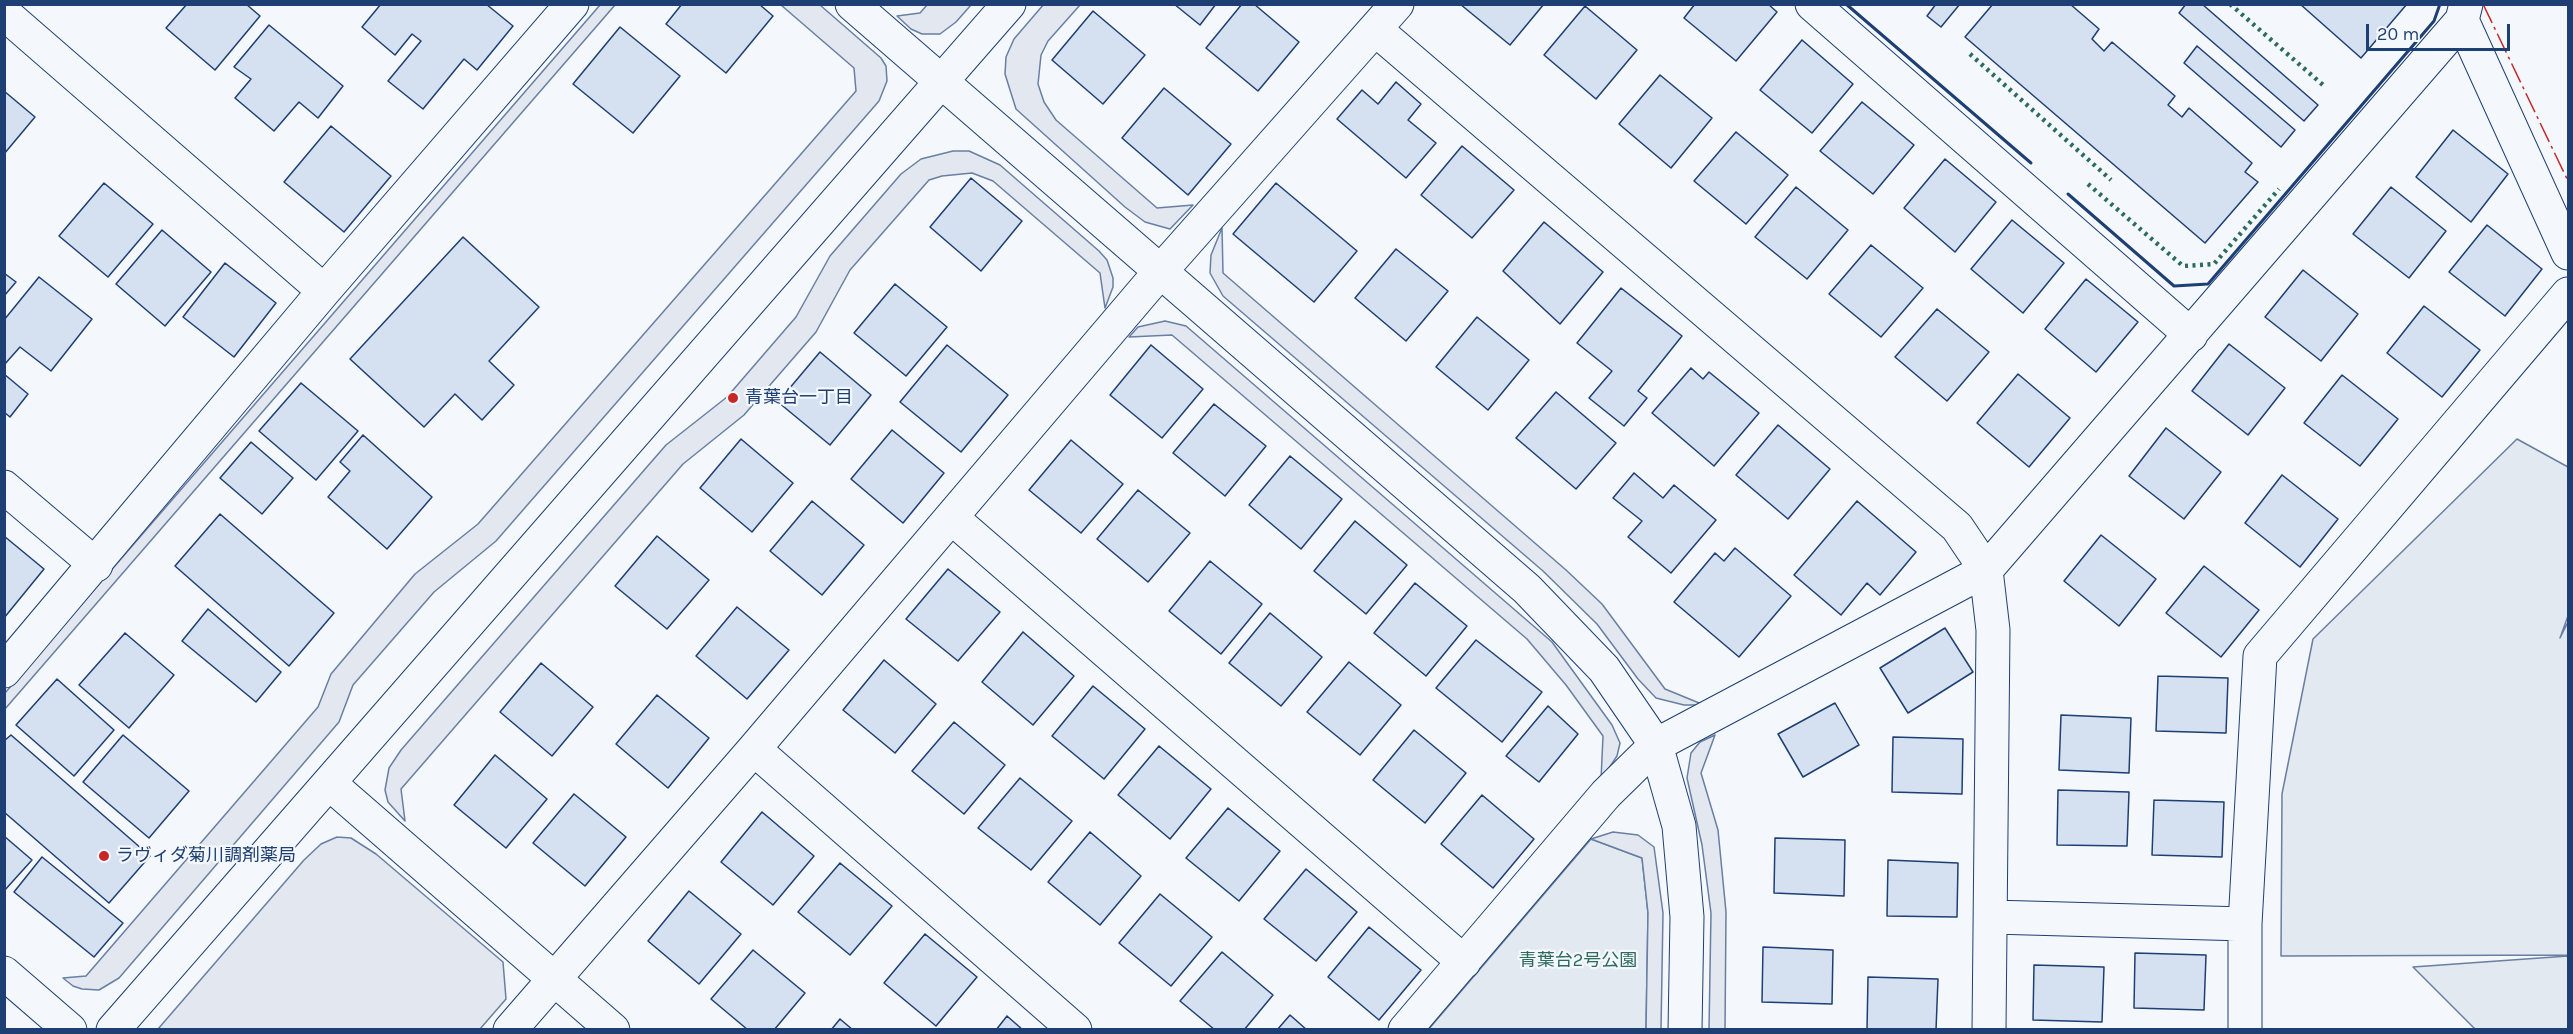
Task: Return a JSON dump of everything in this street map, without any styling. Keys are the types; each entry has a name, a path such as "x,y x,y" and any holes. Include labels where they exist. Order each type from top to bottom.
{"street":[{"path":"852,4 1527,589 1604,669 1656,745 1679,826 1687,916 1685,1029"},
{"path":"113,1029 943,83 1009,4"},
{"path":"510,1029 754,749 1160,273 1397,4"},
{"path":"1812,4 2191,335"},
{"path":"4,671 96,565 561,8"},
{"path":"1405,1029 1606,794 1656,745 1986,570 2191,335 2464,12 2568,253"},
{"path":"4,13 324,291"},
{"path":"1375,30 1957,527 1986,570 1993,630 1992,917 1989,1029"},
{"path":"2245,1029 2245,924 2260,656 2568,294"},
{"path":"4,487 96,565"},
{"path":"952,518 1464,962"},
{"path":"754,749 1075,1029"},
{"path":"329,783 613,1029"},
{"path":"1992,917 2245,924"},
{"path":"4,973 70,1029"}],"green space":[{"path":"2517,439 2568,467 2568,616 2560,638 2568,622 2568,955 2281,956 2282,794 2313,639"},
{"name":"青葉台2号公園","path":"1591,839 1642,858 1648,913 1646,1029 1428,1030"},
{"path":"2568,956 2568,1029 2475,1029 2413,967"}],"shaded area":[{"path":"1044,4 1080,5 1048,41 1041,55 1038,84 1044,102 1056,120 1157,208 1193,205 1170,229 1145,222 1125,207 1016,109 1005,74 1006,57 1014,39"},
{"path":"600,5 615,5 5,709 5,693"},
{"path":"781,5 820,5 881,58 886,66 887,81 879,101 496,541 434,592 353,685 339,722 119,978 99,990 73,986 63,978 86,976 318,707 331,674 415,574 478,524 856,91 854,68"},
{"path":"927,5 971,5 956,22 940,34 922,34 911,29 897,16 920,13"},
{"path":"953,151 969,151 1000,165 1099,251 1107,260 1113,278 1113,287 1105,308 1100,273 993,181 972,173 942,176 929,180 850,270 816,332 744,415 683,464 401,789 405,821 388,802 385,790 389,768 401,750 666,445 727,397 796,317 830,256 901,174 921,159"},
{"path":"1222,228 1223,273 1566,570 1602,604 1665,689 1704,705 1684,705 1656,698 1638,679 1597,624 1543,571 1223,296 1210,273 1211,255"},
{"path":"1165,321 1186,326 1552,642 1612,725 1620,743 1617,756 1601,780 1603,736 1566,685 1527,639 1172,335 1129,337 1138,327"},
{"path":"1715,735 1701,773 1718,830 1726,912 1725,1030 1709,1029 1711,913 1702,845 1687,778 1691,753 1700,742"},
{"path":"1613,832 1638,835 1654,847 1663,913 1661,1029 1646,1029 1648,913 1642,858 1591,839"},
{"path":"337,837 351,838 376,854 503,962 506,999 480,1029 158,1029 304,860 321,844"}],"building":[{"path":"187,4 246,4 260,16 215,70 166,28"},
{"path":"381,4 486,4 513,26 477,70 464,59 423,109 388,81 421,41 412,34 395,55 362,27"},
{"path":"682,4 759,4 773,16 726,73 666,24"},
{"path":"1174,4 1216,4 1200,25"},
{"path":"1242,4 1254,4 1299,42 1258,91 1206,48"},
{"path":"1460,4 1544,4 1510,45"},
{"path":"1695,4 1768,4 1777,12 1736,61 1684,18"},
{"path":"1936,4 1960,4 1941,27 1927,16"},
{"path":"1993,4 2070,4 2099,29 2092,39 2104,51 2112,42 2175,96 2168,105 2182,117 2189,108 2252,163 2245,172 2258,182 2205,243 1965,37"},
{"path":"2186,4 2202,4 2318,105 2304,121 2179,13"},
{"path":"2300,4 2407,4 2361,58"},
{"path":"1585,6 1637,50 1596,99 1544,55"},
{"path":"1093,11 1145,55 1103,104 1052,60"},
{"path":"269,25 343,86 318,118 299,102 274,131 235,98 251,79 234,67"},
{"path":"620,27 680,76 633,133 573,84"},
{"path":"1802,40 1853,84 1812,133 1760,90"},
{"path":"2197,46 2295,130 2281,147 2184,63"},
{"path":"1660,75 1712,118 1671,168 1619,124"},
{"path":"1396,82 1421,104 1408,120 1436,143 1406,178 1337,119 1362,90 1378,104"},
{"path":"1164,88 1231,144 1188,195 1122,138"},
{"path":"4,91 35,117 4,154"},
{"path":"1862,102 1914,145 1873,194 1820,151"},
{"path":"331,126 391,176 344,232 284,182"},
{"path":"2453,130 2508,174 2471,222 2416,177"},
{"path":"1736,132 1788,175 1746,224 1694,181"},
{"path":"1462,146 1514,190 1472,238 1421,195"},
{"path":"1945,159 1996,202 1955,252 1904,208"},
{"path":"971,178 1022,221 981,271 930,227"},
{"path":"104,183 153,224 108,277 59,236"},
{"path":"1276,183 1357,251 1314,302 1233,234"},
{"path":"1796,187 1848,230 1807,279 1755,237"},
{"path":"2391,187 2446,231 2409,278 2353,234"},
{"path":"2012,220 2064,263 2023,313 1971,269"},
{"path":"1544,222 1603,272 1560,324 1503,271"},
{"path":"2487,225 2542,269 2505,316 2449,272"},
{"path":"162,230 211,272 165,326 116,284"},
{"path":"463,237 539,307 489,361 514,385 482,420 455,394 424,427 350,359"},
{"path":"1871,245 1923,288 1881,337 1829,294"},
{"path":"1396,249 1448,291 1406,341 1355,298"},
{"path":"225,263 276,303 234,357 183,317"},
{"path":"2303,270 2358,314 2321,361 2265,317"},
{"path":"4,273 16,282 4,296"},
{"path":"39,277 92,319 51,371 20,347 4,365 4,320"},
{"path":"2086,279 2138,322 2096,372 2045,329"},
{"path":"895,284 947,327 906,376 854,333"},
{"path":"1621,288 1682,336 1638,391 1647,398 1624,426 1589,398 1612,371 1577,343"},
{"path":"2424,306 2480,350 2442,397 2387,353"},
{"path":"1937,309 1989,352 1947,401 1895,357"},
{"path":"1477,317 1529,360 1488,410 1436,367"},
{"path":"2229,344 2285,388 2248,435 2192,391"},
{"path":"947,345 1008,395 961,452 900,402"},
{"path":"1151,345 1203,389 1162,438 1110,395"},
{"path":"820,352 871,395 830,445 778,402"},
{"path":"1691,368 1703,379 1709,372 1759,413 1714,466 1652,413"},
{"path":"4,374 28,394 10,417 4,412"},
{"path":"2018,374 2070,418 2029,467 1977,423"},
{"path":"2342,375 2398,419 2360,466 2304,423"},
{"path":"301,383 358,431 316,480 259,431"},
{"path":"1556,392 1616,443 1576,489 1516,438"},
{"path":"1214,404 1266,446 1225,496 1173,453"},
{"path":"1778,425 1830,469 1788,519 1736,475"},
{"path":"2166,428 2221,472 2184,519 2129,476"},
{"path":"892,430 944,473 903,523 851,479"},
{"path":"363,435 432,497 387,549 328,497 350,471 340,462"},
{"path":"741,439 793,483 752,532 700,488"},
{"path":"1071,440 1123,484 1081,533 1029,490"},
{"path":"251,442 293,478 262,514 220,478"},
{"path":"1290,456 1342,499 1301,549 1249,505"},
{"path":"1634,473 1663,498 1674,485 1716,520 1671,573 1628,537 1642,521 1613,498"},
{"path":"2282,475 2338,519 2300,567 2245,523"},
{"path":"1138,490 1190,533 1148,582 1097,539"},
{"path":"812,501 864,545 822,595 770,551"},
{"path":"1857,501 1916,552 1880,595 1867,583 1841,615 1794,575"},
{"path":"220,514 334,613 289,666 175,566"},
{"path":"1355,521 1407,565 1366,614 1314,571"},
{"path":"2101,535 2156,579 2119,626 2064,581"},
{"path":"4,536 44,569 4,618"},
{"path":"657,536 709,580 667,629 615,586"},
{"path":"1735,548 1791,596 1739,657 1674,602 1715,553 1724,561"},
{"path":"1210,561 1262,604 1221,654 1169,611"},
{"path":"2204,566 2259,610 2221,657 2166,613"},
{"path":"948,569 1000,612 958,661 906,619"},
{"path":"1415,583 1467,626 1426,676 1374,633"},
{"path":"737,607 789,650 747,699 696,656"},
{"path":"208,609 281,672 256,702 182,641"},
{"path":"1270,613 1322,657 1281,706 1229,663"},
{"path":"1945,628 1973,672 1908,713 1880,668"},
{"path":"1023,632 1074,676 1033,725 982,682"},
{"path":"125,633 174,675 129,728 79,685"},
{"path":"1476,640 1542,692 1502,742 1436,688"},
{"path":"884,660 936,704 895,753 843,710"},
{"path":"1349,662 1401,705 1360,755 1307,712"},
{"path":"541,663 593,707 552,756 500,712"},
{"path":"2158,676 2228,678 2226,733 2156,731"},
{"path":"57,679 114,730 74,776 16,725"},
{"path":"1093,686 1145,729 1104,779 1052,736"},
{"path":"657,695 709,738 668,788 616,744"},
{"path":"1835,703 1859,745 1803,777 1778,734"},
{"path":"1548,706 1578,734 1539,782 1506,756"},
{"path":"2061,715 2131,718 2129,773 2059,770"},
{"path":"954,722 1005,765 964,814 912,771"},
{"path":"1414,730 1466,773 1425,823 1373,780"},
{"path":"11,735 150,856 109,903 4,812 4,741"},
{"path":"123,735 189,791 149,838 83,782"},
{"path":"1893,737 1963,739 1962,794 1892,792"},
{"path":"1159,746 1211,789 1170,839 1118,795"},
{"path":"495,755 547,799 506,848 454,805"},
{"path":"1020,778 1072,821 1031,870 978,828"},
{"path":"2058,790 2129,792 2127,846 2057,845"},
{"path":"574,794 626,837 585,886 533,843"},
{"path":"1482,795 1534,839 1493,888 1441,844"},
{"path":"2154,800 2224,802 2222,857 2152,855"},
{"path":"1228,808 1280,851 1239,901 1186,858"},
{"path":"762,812 814,856 773,905 721,862"},
{"path":"1090,832 1141,876 1100,925 1048,882"},
{"path":"4,836 32,860 4,891"},
{"path":"1775,838 1845,840 1844,896 1774,893"},
{"path":"42,857 123,923 94,957 14,892"},
{"path":"1888,860 1958,863 1957,917 1887,916"},
{"path":"840,863 892,906 850,955 798,912"},
{"path":"1306,869 1357,912 1316,961 1264,919"},
{"path":"689,891 741,934 699,984 648,941"},
{"path":"1160,894 1212,937 1171,986 1119,943"},
{"path":"1369,927 1421,970 1379,1020 1328,977"},
{"path":"925,934 977,977 936,1026 884,983"},
{"path":"1763,947 1833,950 1832,1004 1762,1002"},
{"path":"753,950 805,993 774,1030 748,1030 711,999"},
{"path":"1222,952 1273,995 1244,1030 1215,1030 1180,1001"},
{"path":"2135,953 2206,955 2204,1010 2134,1008"},
{"path":"2034,965 2104,967 2102,1022 2033,1020"},
{"path":"1868,977 1938,979 1936,1030 1867,1030"},
{"path":"1290,1015 1307,1030 1277,1030"},
{"path":"1007,1016 1023,1030 996,1030"},
{"path":"840,1019 853,1030 831,1030"}],"hedge":[{"path":"2230,4 2323,85"},
{"path":"1970,54 2111,180"},
{"path":"2088,184 2183,266 2214,264 2279,189"}],"fence":[{"path":"1846,4 2031,163"}],"wall":[{"path":"1846,4 2031,163"},
{"path":"2068,194 2174,286 2208,284 2434,21 2440,4"}],"power":[{"path":"2483,4 2568,181"}],"place":[{"name":"青葉台一丁目","path":"733,398"},
{"name":"ラヴィダ菊川調剤薬局","path":"104,856"}]}
